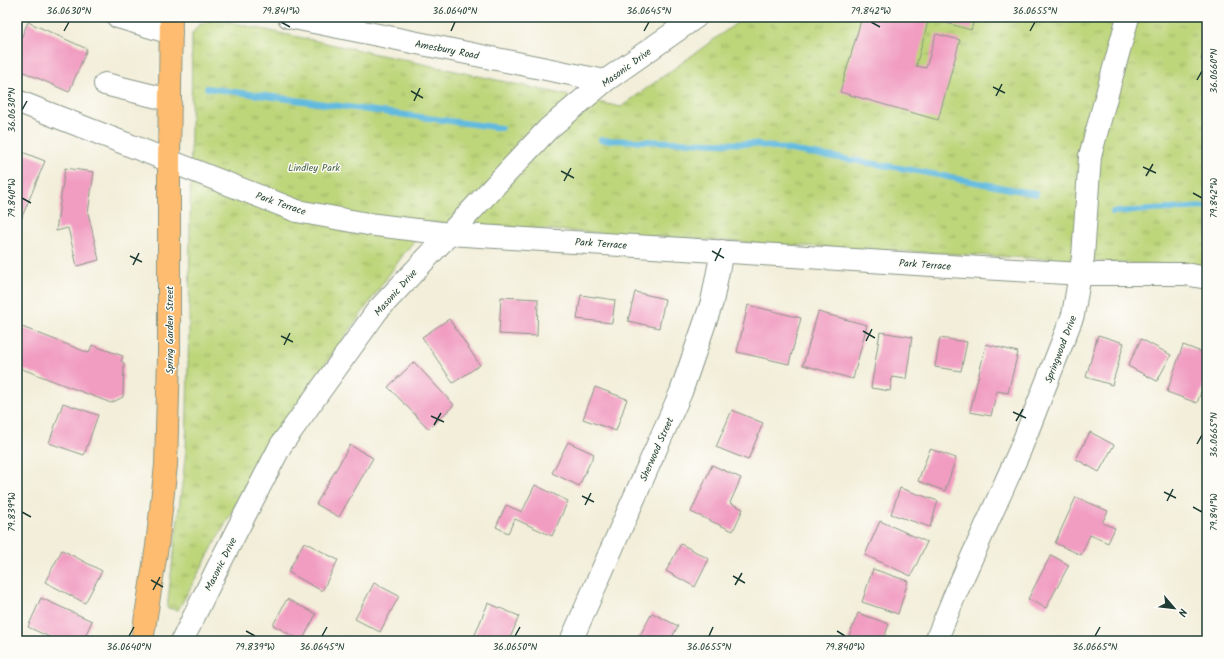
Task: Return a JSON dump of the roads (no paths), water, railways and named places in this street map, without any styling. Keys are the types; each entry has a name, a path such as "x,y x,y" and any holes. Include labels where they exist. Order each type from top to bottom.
{"main road":[{"name":"Spring Garden Street","path":"142,641 157,546 166,465 169,357 171,25"}],"street":[{"path":"118,17 171,25"},
{"name":"Amesbury Road","path":"289,17 605,81"},
{"name":"Masonic Drive","path":"182,641 221,561 281,445 377,311 548,129 605,81 696,17"},
{"name":"Springwood Drive","path":"936,641 1020,450 1073,316 1083,257 1090,156 1128,17"},
{"path":"105,84 170,100"},
{"name":"Park Terrace","path":"17,101 297,211 368,224 449,234 1081,274 1185,274 1207,278"},
{"name":"Sherwood Street","path":"571,641 681,392 712,302 722,251"}],"waterway":[{"path":"207,88 501,128"},
{"path":"601,140 754,144 912,170 1036,194"},
{"path":"1113,212 1207,207"}],"park label":[{"name":"Lindley Park","path":"314,167"}]}
